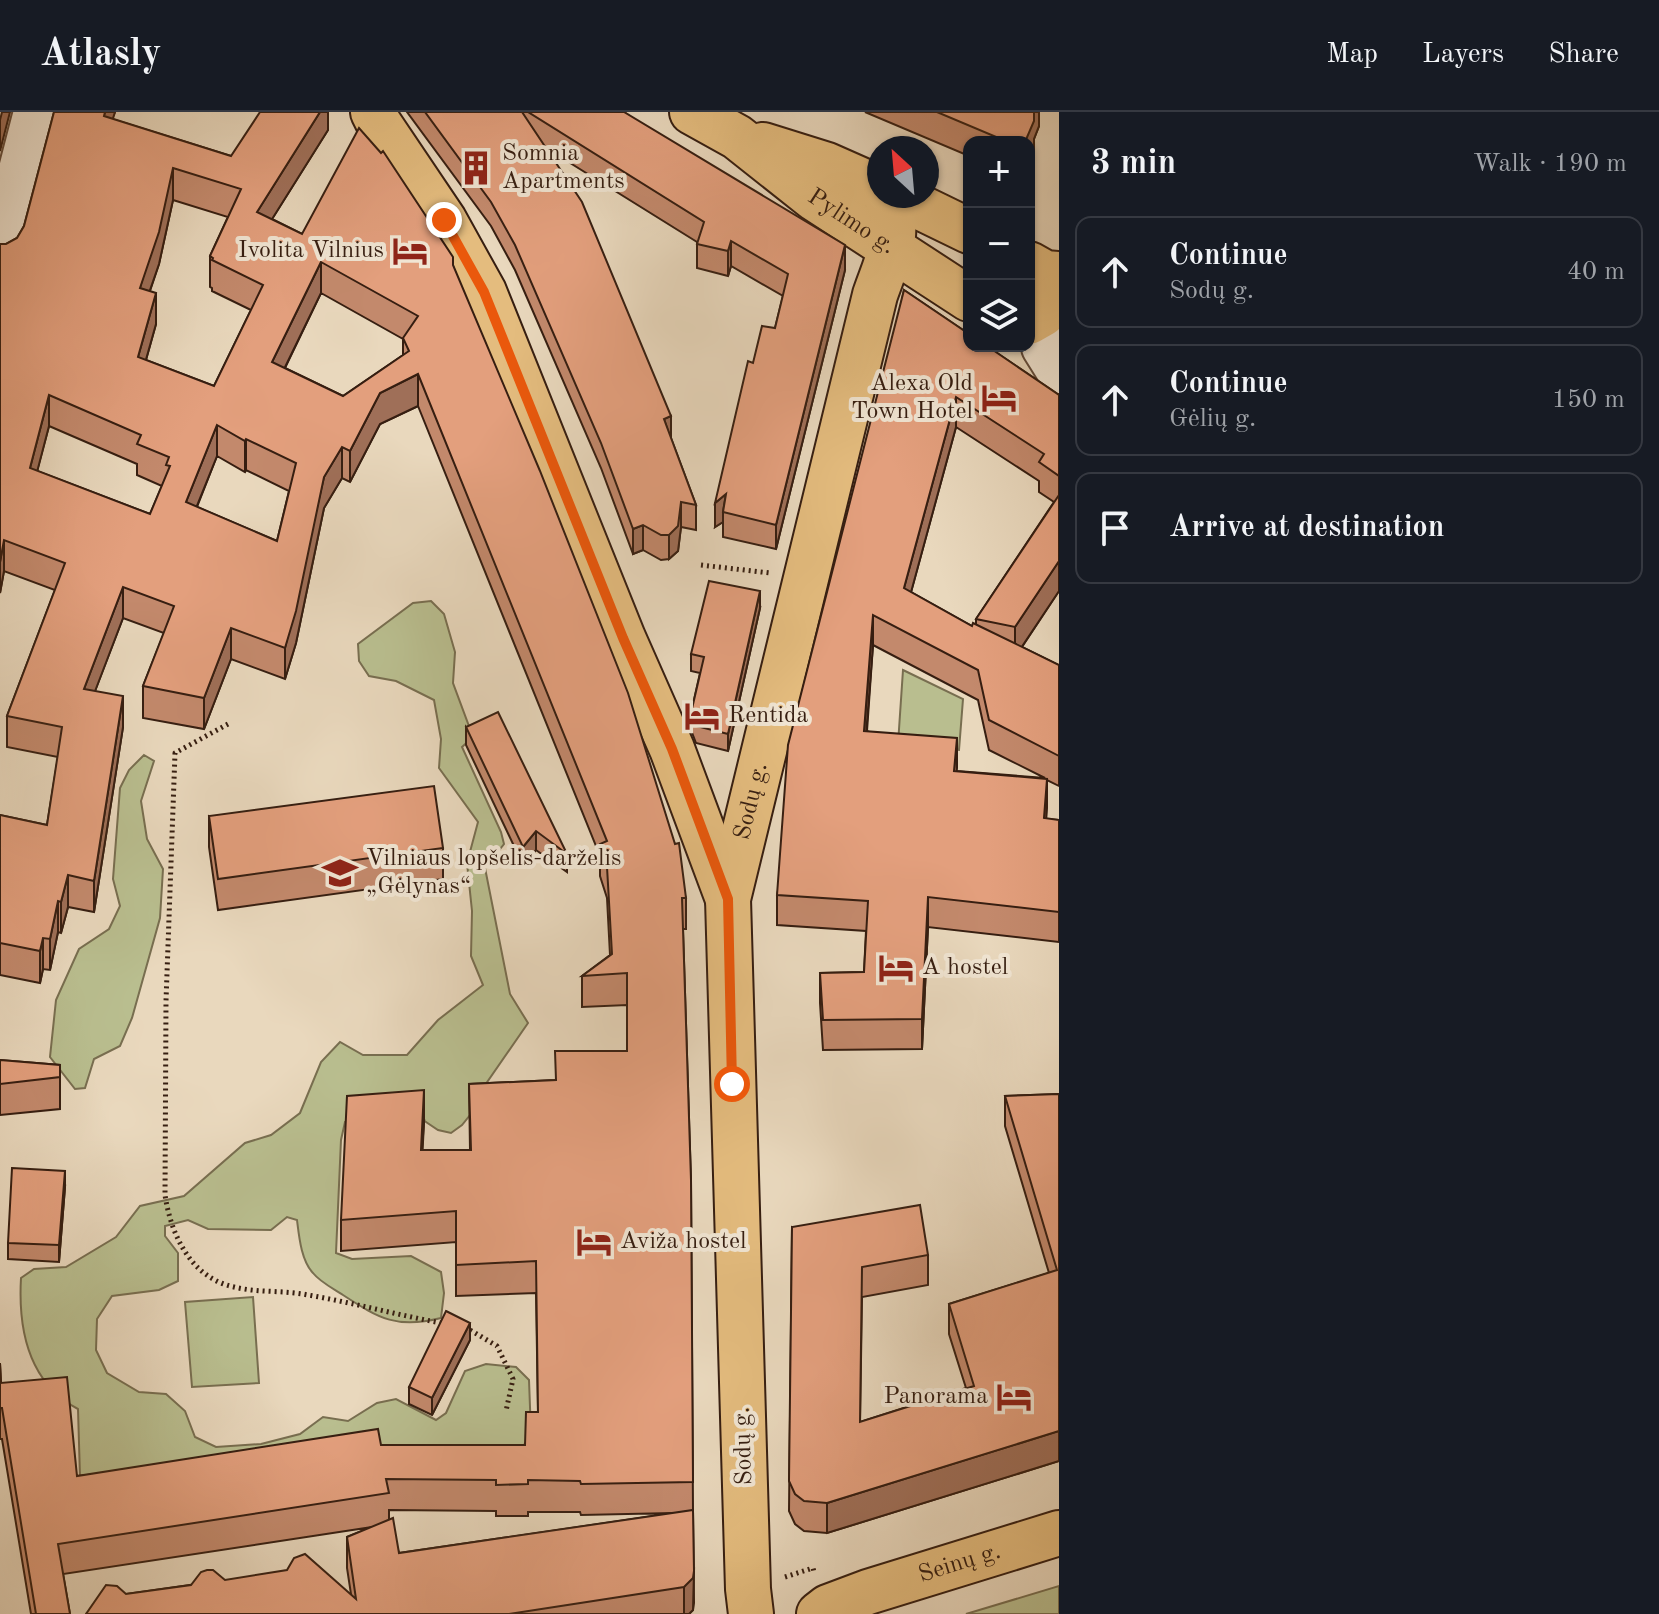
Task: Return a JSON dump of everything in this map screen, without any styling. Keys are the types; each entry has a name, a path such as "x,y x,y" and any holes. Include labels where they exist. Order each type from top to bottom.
{"main road":[{"path":"373,112 444,220 484,292 623,638 683,778 728,899"},
{"name":"Pylimo g.","path":"692,112 737,137 814,198 963,295"},
{"name":"Pylimo g.","path":"737,137 827,165 867,183"},
{"name":"Sodų g.","path":"751,1614 728,899 875,295 895,230 892,208"},
{"name":"Pylimo g.","path":"922,208 963,228"},
{"path":"683,778 710,795 732,796 758,784"},
{"name":"Seinų g.","path":"819,1614 828,1607 868,1592 1059,1533"}],"street":[{"path":"0,251 36,112"}],"path":[{"path":"701,565 769,573 806,582"},
{"path":"228,724 175,753 166,1001 165,1195 168,1217 180,1244 199,1269 215,1282 236,1288 306,1294 394,1315 467,1327 497,1346 513,1379 506,1411"}],"green space":[{"path":"431,601 444,614 455,652 453,683 473,737 462,747 504,844 485,868 510,994 528,1023 481,1091 478,1105 451,1133 438,1130 420,1118 345,1122 341,1140 336,1253 352,1259 411,1256 441,1272 444,1293 441,1318 412,1322 389,1320 327,1285 309,1268 301,1248 297,1220 287,1217 271,1230 208,1229 188,1220 165,1226 165,1236 178,1253 178,1281 159,1290 112,1296 97,1319 96,1350 107,1373 139,1392 166,1394 185,1411 195,1437 216,1447 261,1444 300,1434 323,1417 348,1421 377,1403 396,1399 436,1420 446,1413 465,1371 486,1364 516,1367 529,1380 531,1434 515,1459 80,1477 78,1409 48,1385 30,1353 22,1317 21,1278 34,1269 66,1267 116,1237 140,1206 184,1196 245,1143 271,1135 300,1113 321,1062 340,1042 363,1055 407,1055 438,1020 483,985 471,956 472,911 467,863 478,822 439,768 441,739 434,700 396,681 369,676 359,661 358,644 413,603"},
{"path":"903,670 963,699 959,750 898,744"},
{"path":"144,755 154,761 141,801 147,839 163,869 160,918 132,1018 120,1046 94,1059 85,1088 75,1089 50,1057 56,1000 79,949 109,929 120,906 113,879 120,788 129,770"},
{"path":"253,1297 259,1383 192,1387 185,1302"},
{"path":"1059,1586 1059,1614 966,1614"}],"building":[{"path":"54,112 105,112 104,116 231,156 260,112 320,112 257,212 302,234 359,128 381,153 383,151 453,257 453,265 540,471 628,693 675,844 679,843 686,898 682,898 691,1180 693,1482 581,1484 580,1481 528,1480 528,1484 496,1485 496,1480 386,1479 389,1493 58,1544 70,1614 36,1614 0,1408 0,1363 1,1383 67,1377 77,1476 378,1429 381,1445 525,1445 526,1412 538,1412 536,1261 456,1265 456,1211 341,1220 347,1096 424,1090 421,1150 471,1150 469,1084 556,1080 555,1051 627,1051 627,973 582,976 612,954 607,867 600,844 607,841 418,374 380,393 350,451 342,447 324,477 296,611 285,648 231,628 204,698 143,686 174,606 123,587 84,689 123,696 94,881 68,875 61,902 58,901 50,939 43,938 40,951 0,943 0,815 47,825 62,727 7,716 65,563 4,540 0,562 0,244 17,238 24,226","holes":["173,168 241,189 210,256 212,260 263,285 214,386 138,357 156,293 140,288 159,232","321,262 418,316 403,338 409,351 343,396 272,362","49,395 141,435 137,444 169,457 166,465 170,466 150,514 30,468","217,425 296,463 277,541 186,502"]},
{"path":"425,112 522,112 582,202 671,416 664,419 696,505 681,502 678,526 669,535 661,535 643,525 633,529 601,443 515,245 491,202"},
{"path":"528,112 624,112 845,245 776,525 723,512 726,494 715,503 748,361 753,363 762,326 775,328 788,274 731,241 728,251 697,244 704,222"},
{"path":"937,112 1034,112 1028,136 994,136"},
{"path":"904,290 963,330 963,352 996,352 1059,395 1059,476 1039,462 1044,454 956,397 904,588 972,626 973,623 1059,665 1059,756 989,720 978,670 873,615 864,731 957,738 954,771 1047,779 1044,818 1059,820 1059,912 928,897 922,1019 823,1020 820,973 864,972 868,901 777,895 788,745"},
{"path":"1059,495 1059,561 1015,627 976,619"},
{"path":"709,581 760,591 728,734 696,726 691,713 704,657 691,654"},
{"path":"498,712 567,854 536,831 523,847 466,727"},
{"path":"434,786 443,848 218,879 209,816"},
{"path":"0,1060 60,1065 60,1077 0,1084"},
{"path":"1059,1094 1059,1431 827,1503 804,1501 795,1494 789,1481 792,1227 920,1205 928,1255 862,1267 860,1422 974,1386 949,1304 1057,1270 1005,1096"},
{"path":"12,1168 65,1171 59,1245 8,1243"},
{"path":"446,1311 470,1323 432,1398 409,1387"},
{"path":"693,1510 694,1571 693,1578 684,1587 509,1614 86,1614 106,1585 117,1586 126,1594 191,1585 201,1572 207,1570 213,1570 225,1580 287,1570 294,1558 305,1554 356,1599 347,1537 393,1518 399,1553"}],"place":[{"name":"Somnia Apartments","path":"476,168"},
{"name":"Ivolita Vilnius","path":"410,251"},
{"name":"Alexa Old Town Hotel","path":"999,398"},
{"name":"Rentida","path":"702,716"},
{"name":"Vilniaus lopšelis-darželis „Gėlynas“","path":"340,873"},
{"name":"A hostel","path":"896,968"},
{"name":"Aviža hostel","path":"594,1242"},
{"name":"Panorama","path":"1014,1397"}],"route":[{"path":"444,220 484,292 623,638 672,749 728,899 732,1084"}]}
